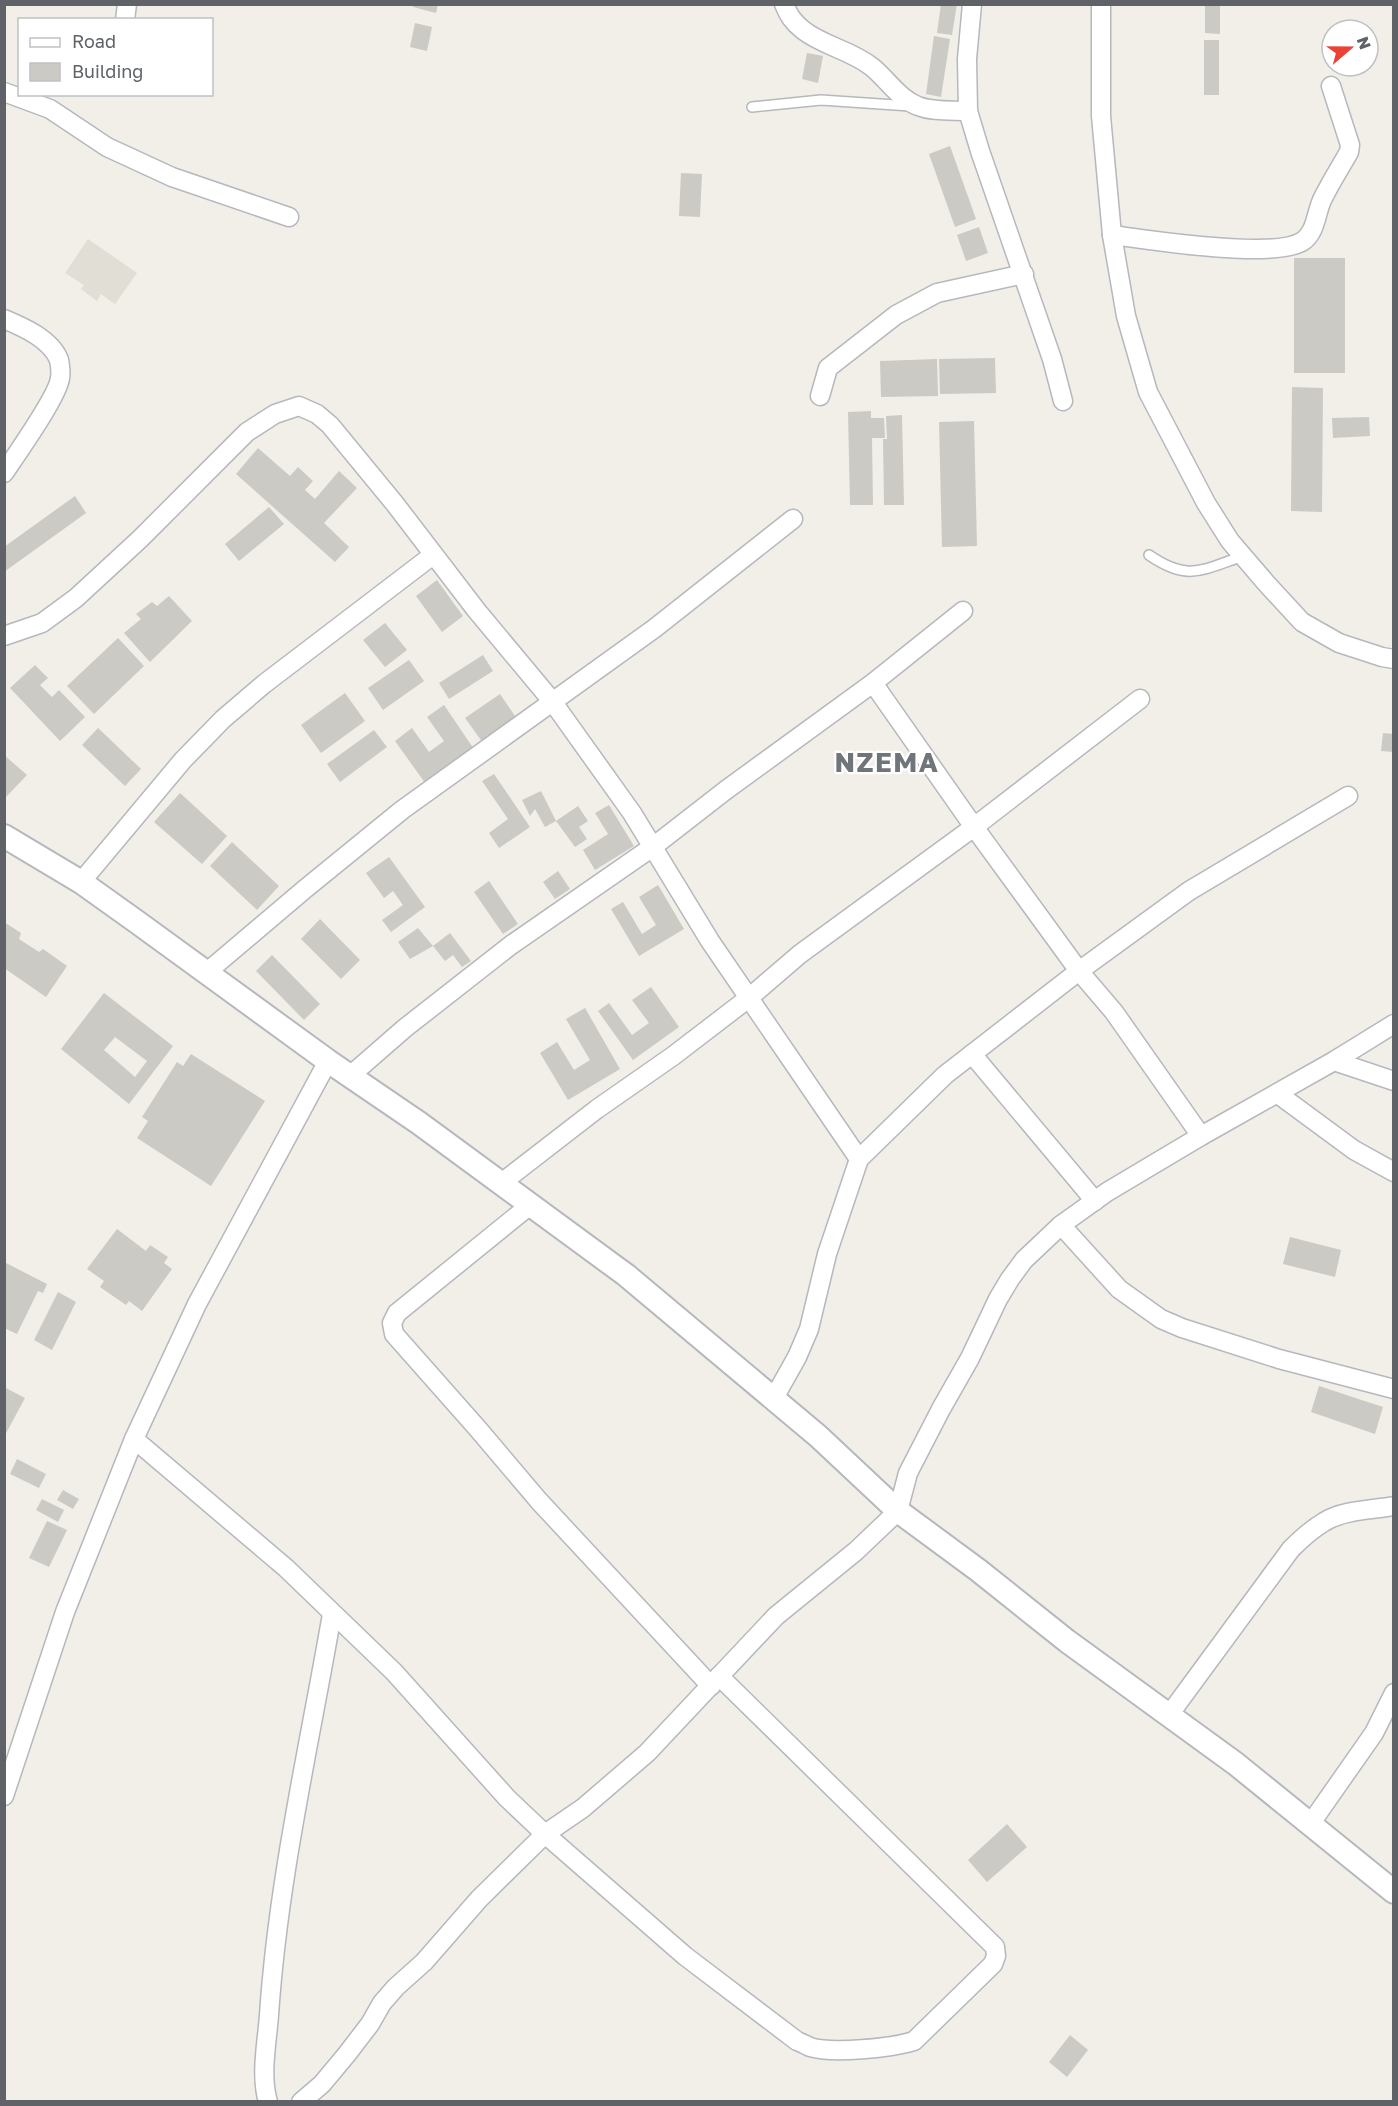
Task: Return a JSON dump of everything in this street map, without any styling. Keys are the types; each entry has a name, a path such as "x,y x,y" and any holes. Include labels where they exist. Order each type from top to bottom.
{"street":[{"path":"784,4 790,19 806,32 849,52 872,67 907,101 919,106 968,111"},
{"path":"972,4 967,58 968,111 983,161 1053,359 1063,401"},
{"path":"1101,4 1101,116 1112,235 1126,316 1148,392 1206,503 1230,541 1302,622 1339,643 1394,659"},
{"path":"1112,235 1195,247 1285,247 1303,241 1314,226 1321,201 1349,152 1350,145 1331,86"},
{"path":"24,96 44,100 50,110 107,147 172,177 290,217"},
{"path":"820,396 828,368 896,315 937,293 1024,274"},
{"path":"4,319 23,327 48,345 59,360 60,379 54,394 4,474"},
{"path":"4,636 42,623 76,598 140,539 247,432 275,414 299,406 317,414 330,426 395,504 477,611 517,656 552,701 654,846 710,940 859,1159"},
{"path":"207,972 402,810 655,628 793,519"},
{"path":"81,882 183,760 223,719 264,684 433,555"},
{"path":"351,1076 405,1028 511,945 654,846 873,682 963,611"},
{"path":"873,682 1078,971 1114,1012 1201,1136"},
{"path":"500,1184 597,1109 673,1056 750,997 800,954 974,827 1140,699"},
{"path":"774,1398 797,1357 809,1329 827,1254 859,1159 945,1075 1078,971 1189,891 1348,796"},
{"path":"6,842 81,882 626,1275 818,1436 898,1511 978,1570 1067,1641 1236,1764 1394,1892"},
{"path":"301,2102 328,2077 396,1987 424,1962 479,1899 545,1834 583,1808 647,1753 776,1616 856,1551 898,1511 908,1473 1010,1279 1024,1260 1061,1224 1095,1201 1201,1136 1278,1094 1394,1024"},
{"path":"972,1054 1095,1201"},
{"path":"4,1796 65,1612 134,1439 197,1304 328,1061"},
{"path":"1334,1061 1394,1081"},
{"path":"1278,1094 1354,1150 1394,1172"},
{"path":"134,1439 286,1568 394,1672 507,1798 685,1956 797,2041 811,2047 826,2050 904,2044 914,2041 993,1964 996,1956 995,1947 715,1681 539,1501 394,1334 392,1323 397,1313 529,1206"},
{"path":"1061,1224 1119,1289 1161,1319 1279,1359 1394,1389"},
{"path":"1169,1716 1291,1549 1325,1521 1340,1515 1394,1506"},
{"path":"268,2102 264,2071 275,1938 332,1614"},
{"path":"1311,1823 1374,1732 1394,1693"}],"lane":[{"path":"752,107 821,100 919,106"},
{"path":"1149,555 1166,567 1185,572 1198,572 1243,556"}],"shaded area":[{"path":"88,239 137,273 115,304 101,294 97,301 81,289 84,285 65,273"}],"building":[{"path":"414,4 438,4 436,13 413,7"},
{"path":"941,4 957,4 952,35 937,33"},
{"path":"1205,4 1220,4 1220,34 1205,33"},
{"path":"415,23 432,27 427,51 410,47"},
{"path":"934,36 950,39 941,97 926,94"},
{"path":"1204,40 1219,40 1219,95 1204,95"},
{"path":"807,53 823,56 818,83 802,79"},
{"path":"950,146 976,219 955,227 929,154"},
{"path":"681,173 702,174 700,217 679,216"},
{"path":"979,227 988,253 966,261 957,235"},
{"path":"1294,258 1345,258 1345,373 1294,373"},
{"path":"995,358 996,393 940,394 939,359"},
{"path":"937,359 938,396 881,397 880,361"},
{"path":"1292,387 1323,388 1322,512 1291,511"},
{"path":"871,411 871,418 884,418 885,438 872,438 873,505 850,505 848,412"},
{"path":"902,415 904,505 884,505 883,439 887,439 886,416"},
{"path":"1369,417 1370,436 1333,438 1332,418"},
{"path":"974,421 977,546 942,547 939,422"},
{"path":"258,448 290,476 298,467 313,481 305,490 315,499 339,471 357,488 324,523 349,547 335,562 236,474"},
{"path":"75,496 86,513 4,572 4,547"},
{"path":"269,507 284,524 239,561 225,544"},
{"path":"437,580 463,616 442,632 416,596"},
{"path":"169,596 192,621 150,662 124,633 141,619 136,614 152,602 157,606"},
{"path":"385,623 407,650 385,667 363,640"},
{"path":"118,638 144,666 94,714 67,686"},
{"path":"483,655 493,671 449,699 439,683"},
{"path":"409,660 424,681 383,710 368,688"},
{"path":"35,665 48,678 40,685 52,697 59,690 85,717 60,741 10,688"},
{"path":"345,693 365,721 321,753 301,725"},
{"path":"500,694 517,719 483,743 465,718"},
{"path":"444,705 476,752 428,787 395,741 412,728 429,752 444,741 427,717"},
{"path":"98,728 141,769 125,786 82,745"},
{"path":"374,730 387,747 340,782 327,764"},
{"path":"1383,733 1394,734 1394,752 1381,751"},
{"path":"4,755 27,775 4,799"},
{"path":"494,774 530,827 499,848 489,833 508,819 482,781"},
{"path":"541,791 556,821 545,827 535,809 530,816 522,800"},
{"path":"180,793 227,836 202,864 154,822"},
{"path":"609,805 634,846 595,870 583,850 608,834 595,813"},
{"path":"578,806 588,821 579,827 587,839 575,847 556,821"},
{"path":"232,842 279,886 257,910 210,866"},
{"path":"389,857 425,907 391,932 382,920 403,905 393,891 384,898 366,873"},
{"path":"558,871 570,889 555,899 543,882"},
{"path":"489,881 518,924 503,934 474,892"},
{"path":"658,885 684,929 639,956 611,909 623,902 642,934 656,925 639,897"},
{"path":"320,919 360,960 341,979 301,939"},
{"path":"4,922 21,933 19,939 39,952 43,949 67,966 46,997 4,968"},
{"path":"418,928 433,946 410,959 398,942"},
{"path":"450,933 471,961 462,967 453,955 445,961 433,946"},
{"path":"272,955 320,1004 304,1020 256,971"},
{"path":"651,987 679,1027 633,1060 598,1011 609,1003 632,1035 649,1023 632,1000"},
{"path":"104,993 173,1046 129,1104 61,1049","holes":["115,1037 147,1061 135,1077 104,1050"]},
{"path":"585,1008 620,1069 568,1100 540,1053 557,1042 574,1070 590,1060 566,1019"},
{"path":"191,1054 265,1101 211,1186 137,1138 148,1121 142,1117 177,1062 183,1066"},
{"path":"117,1229 146,1251 150,1245 168,1257 164,1263 172,1269 142,1311 129,1301 126,1305 100,1287 104,1281 87,1269"},
{"path":"1290,1237 1341,1250 1335,1277 1283,1264"},
{"path":"6,1263 47,1284 43,1293 38,1291 17,1334 4,1328"},
{"path":"58,1292 76,1302 52,1350 34,1340"},
{"path":"1319,1386 1383,1407 1375,1434 1311,1412"},
{"path":"4,1387 25,1398 4,1437"},
{"path":"17,1459 46,1474 39,1488 10,1474"},
{"path":"63,1490 79,1499 73,1509 57,1500"},
{"path":"42,1499 64,1510 58,1522 36,1510"},
{"path":"47,1521 67,1530 49,1567 29,1558"},
{"path":"1007,1824 1027,1847 987,1882 968,1860"},
{"path":"1070,2035 1088,2050 1067,2077 1049,2062"}],"district":[{"name":"NZEMA","path":"887,762"}]}
